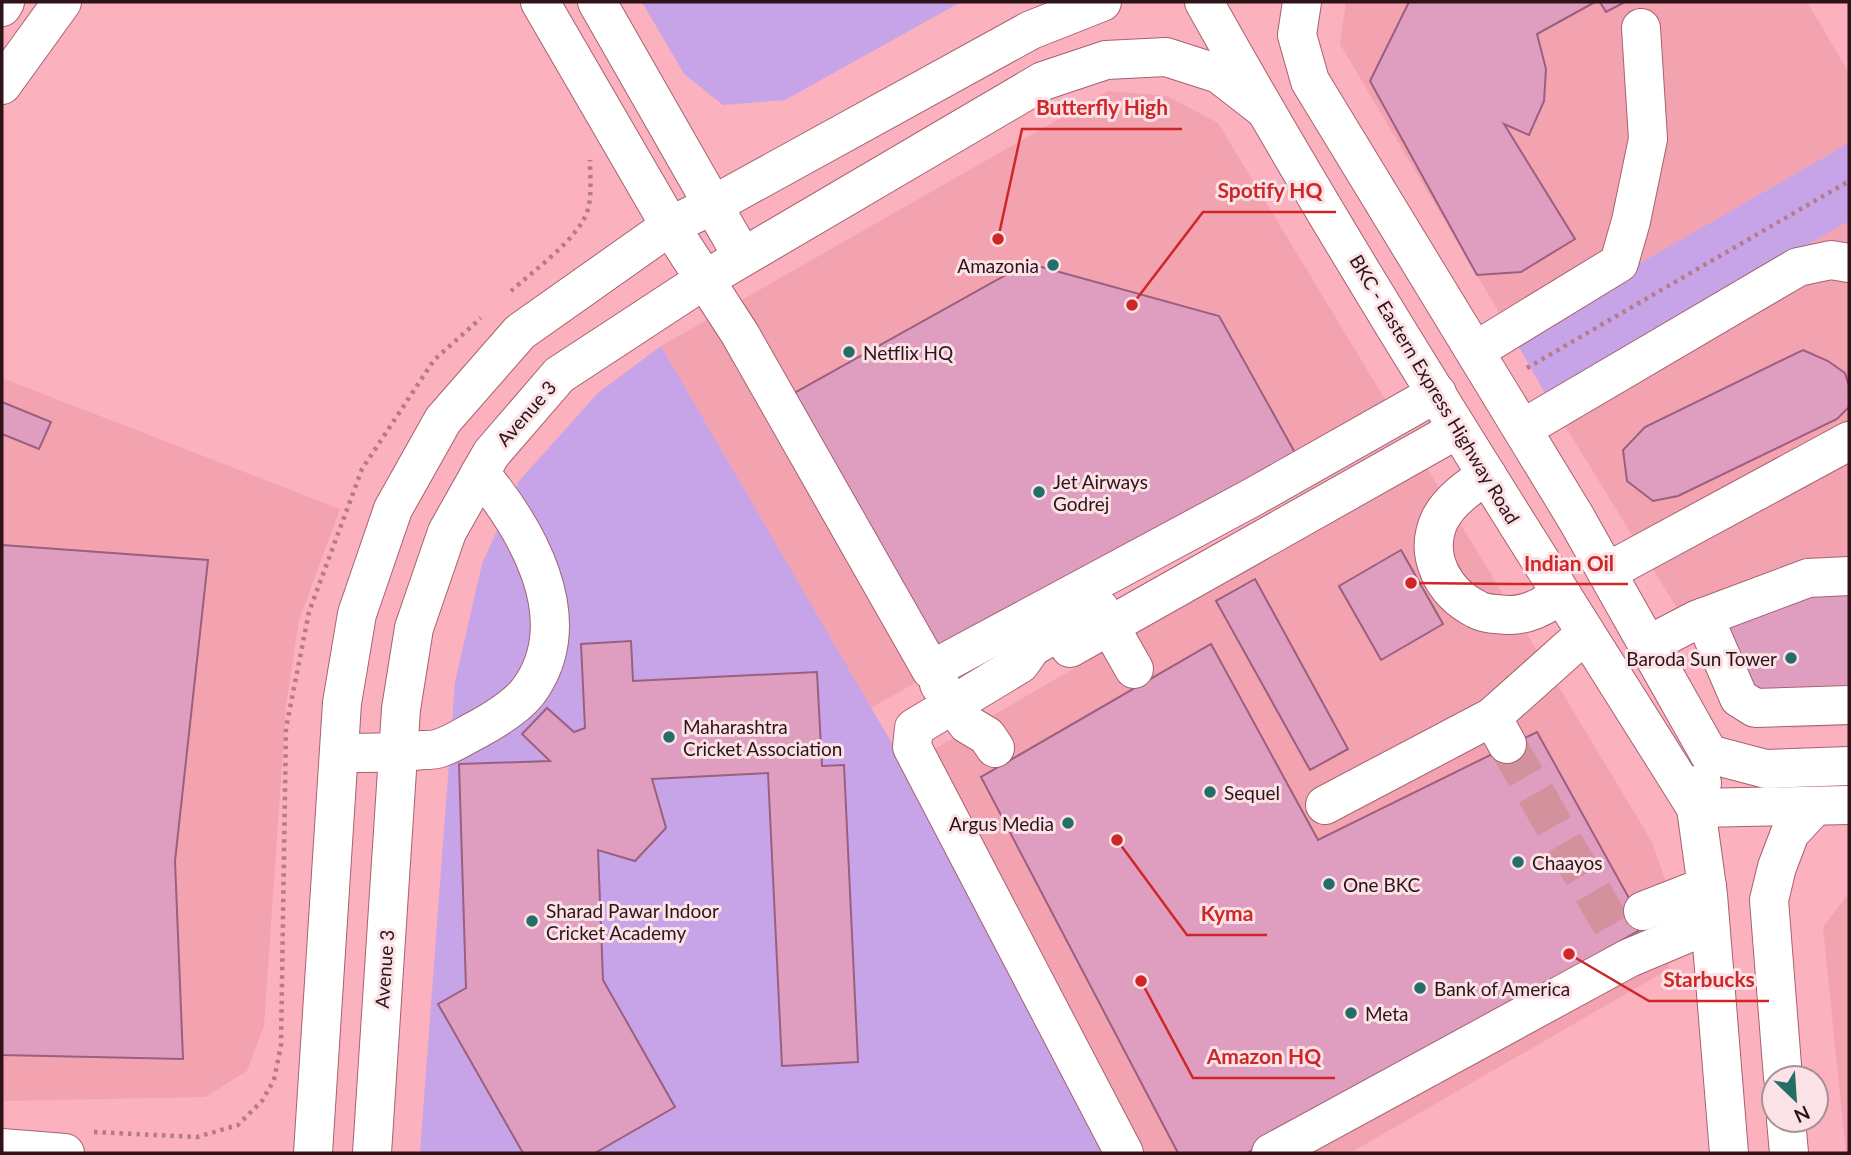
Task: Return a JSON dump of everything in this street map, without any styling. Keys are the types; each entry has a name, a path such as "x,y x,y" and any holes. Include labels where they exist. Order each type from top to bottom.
{"street":[{"path":"2,7 5,2"},
{"path":"2,85 62,2"},
{"path":"540,2 670,226 740,334 931,670 973,734"},
{"path":"597,2 742,256"},
{"path":"1031,30 1057,2"},
{"path":"313,1153 342,703 357,614 393,509 443,420 520,332 670,226 1031,30 1102,2"},
{"name":"BKC - Eastern Express Highway Road","path":"1204,2 1264,109 1486,475 1696,808"},
{"path":"1302,2 1297,35 1310,81 1607,572 1709,754 1696,808 1707,886 1729,1153"},
{"path":"1475,351 1619,263 1631,222 1648,139 1641,28"},
{"name":"Avenue 3","path":"372,1153 401,709 414,628 447,532 491,454 559,375 742,256 1043,81 1106,60 1166,57 1219,74 1264,109"},
{"path":"1522,429 1798,267 1831,261 1849,263"},
{"path":"931,670 1251,493 1448,411"},
{"path":"973,734 1020,664 1042,665 1105,617 1448,411"},
{"path":"1607,572 1849,441"},
{"path":"339,753 398,754 439,749 506,712 532,688 546,655 550,630 549,606 531,547 512,514 480,473"},
{"path":"1486,475 1463,492 1440,519 1432,549 1440,575 1457,596 1478,611 1510,615 1535,611 1562,595"},
{"path":"1648,645 1704,617 1808,578 1849,576"},
{"path":"1105,617 1134,669"},
{"path":"1704,617 1739,698 1755,708 1849,705"},
{"path":"1325,805 1500,731 1586,633"},
{"path":"973,734 914,728 912,747 1124,1153"},
{"path":"1709,754 1766,769 1849,766"},
{"path":"1696,808 1832,806"},
{"path":"1782,1064 1769,900 1777,867 1790,833 1832,806"},
{"path":"1643,911 1707,886"},
{"path":"1272,1153 1625,951 1710,925"},
{"path":"1787,1134 1789,1153"},
{"path":"2,1148 65,1153"}],"path":[{"path":"1496,386 1849,181"}],"shaded area":[{"path":"642,2 961,2 785,100 723,105 684,74"},
{"path":"1346,2 1807,2 1849,73 1849,143 1513,336 1340,44"},
{"path":"1108,91 1167,96 1218,123 1392,411 871,708 661,346"},
{"path":"1849,143 1849,221 1546,395 1513,336"},
{"path":"1849,221 1849,726 1793,728 1739,709 1546,395"},
{"name":"Maharashtra Cricket Association","path":"661,346 1130,1153 420,1153 455,682 482,564 519,481 598,393"},
{"path":"2,378 340,509 299,620 286,706 264,1026 247,1071 205,1097 2,1101"},
{"name":"One BKC","path":"1424,463 1652,842 1669,891 1669,969 1350,1153 1130,1153 905,766 1299,539"},
{"path":"1849,893 1849,1153 1846,1153 1823,927"}],"building":[{"path":"1409,2 1595,2 1537,34 1546,69 1544,101 1529,135 1504,124 1575,239 1521,272 1477,275 1370,81"},
{"path":"1600,2 1625,2 1606,12"},
{"name":"Jet Airways Godrej","path":"1027,263 1219,316 1298,458 936,660 789,396"},
{"path":"1803,350 1828,361 1845,373 1849,386 1849,407 1837,419 1678,496 1653,501 1627,481 1623,450 1645,427"},
{"path":"2,402 51,422 39,449 2,434"},
{"path":"2,545 208,560 175,861 183,1059 2,1055"},
{"path":"1401,550 1443,624 1381,660 1339,586"},
{"path":"1255,579 1348,749 1310,770 1216,601"},
{"name":"Baroda Sun Tower","path":"1849,586 1849,705 1746,700 1718,617"},
{"name":"Sharad Pawar Indoor Cricket Academy","path":"631,641 633,681 817,672 822,766 844,765 858,1062 782,1066 768,773 652,779 666,828 635,861 598,850 603,980 675,1107 595,1153 523,1153 438,1004 466,988 459,764 550,761 522,734 547,708 574,732 585,728 581,644"},
{"name":"One BKC","path":"1211,644 1318,840 1537,732 1645,927 1247,1153 1178,1153 981,777"}],"tunnel":[{"path":"1507,744 1622,943"}],"place":[{"name":"Butterfly High","path":"998,239"},
{"name":"Amazonia","path":"1053,265"},
{"name":"Spotify HQ","path":"1132,305"},
{"name":"Netflix HQ","path":"849,352"},
{"name":"Jet Airways Godrej","path":"1039,492"},
{"name":"Indian Oil","path":"1411,583"},
{"name":"Baroda Sun Tower","path":"1791,658"},
{"name":"Maharashtra Cricket Association","path":"669,737"},
{"name":"Sequel","path":"1210,792"},
{"name":"Argus Media","path":"1068,823"},
{"name":"Kyma","path":"1117,840"},
{"name":"Chaayos","path":"1518,862"},
{"name":"One BKC","path":"1329,884"},
{"name":"Sharad Pawar Indoor Cricket Academy","path":"532,921"},
{"name":"Starbucks","path":"1569,954"},
{"name":"Amazon HQ","path":"1141,981"},
{"name":"Bank of America","path":"1420,988"},
{"name":"Meta","path":"1351,1013"}]}
